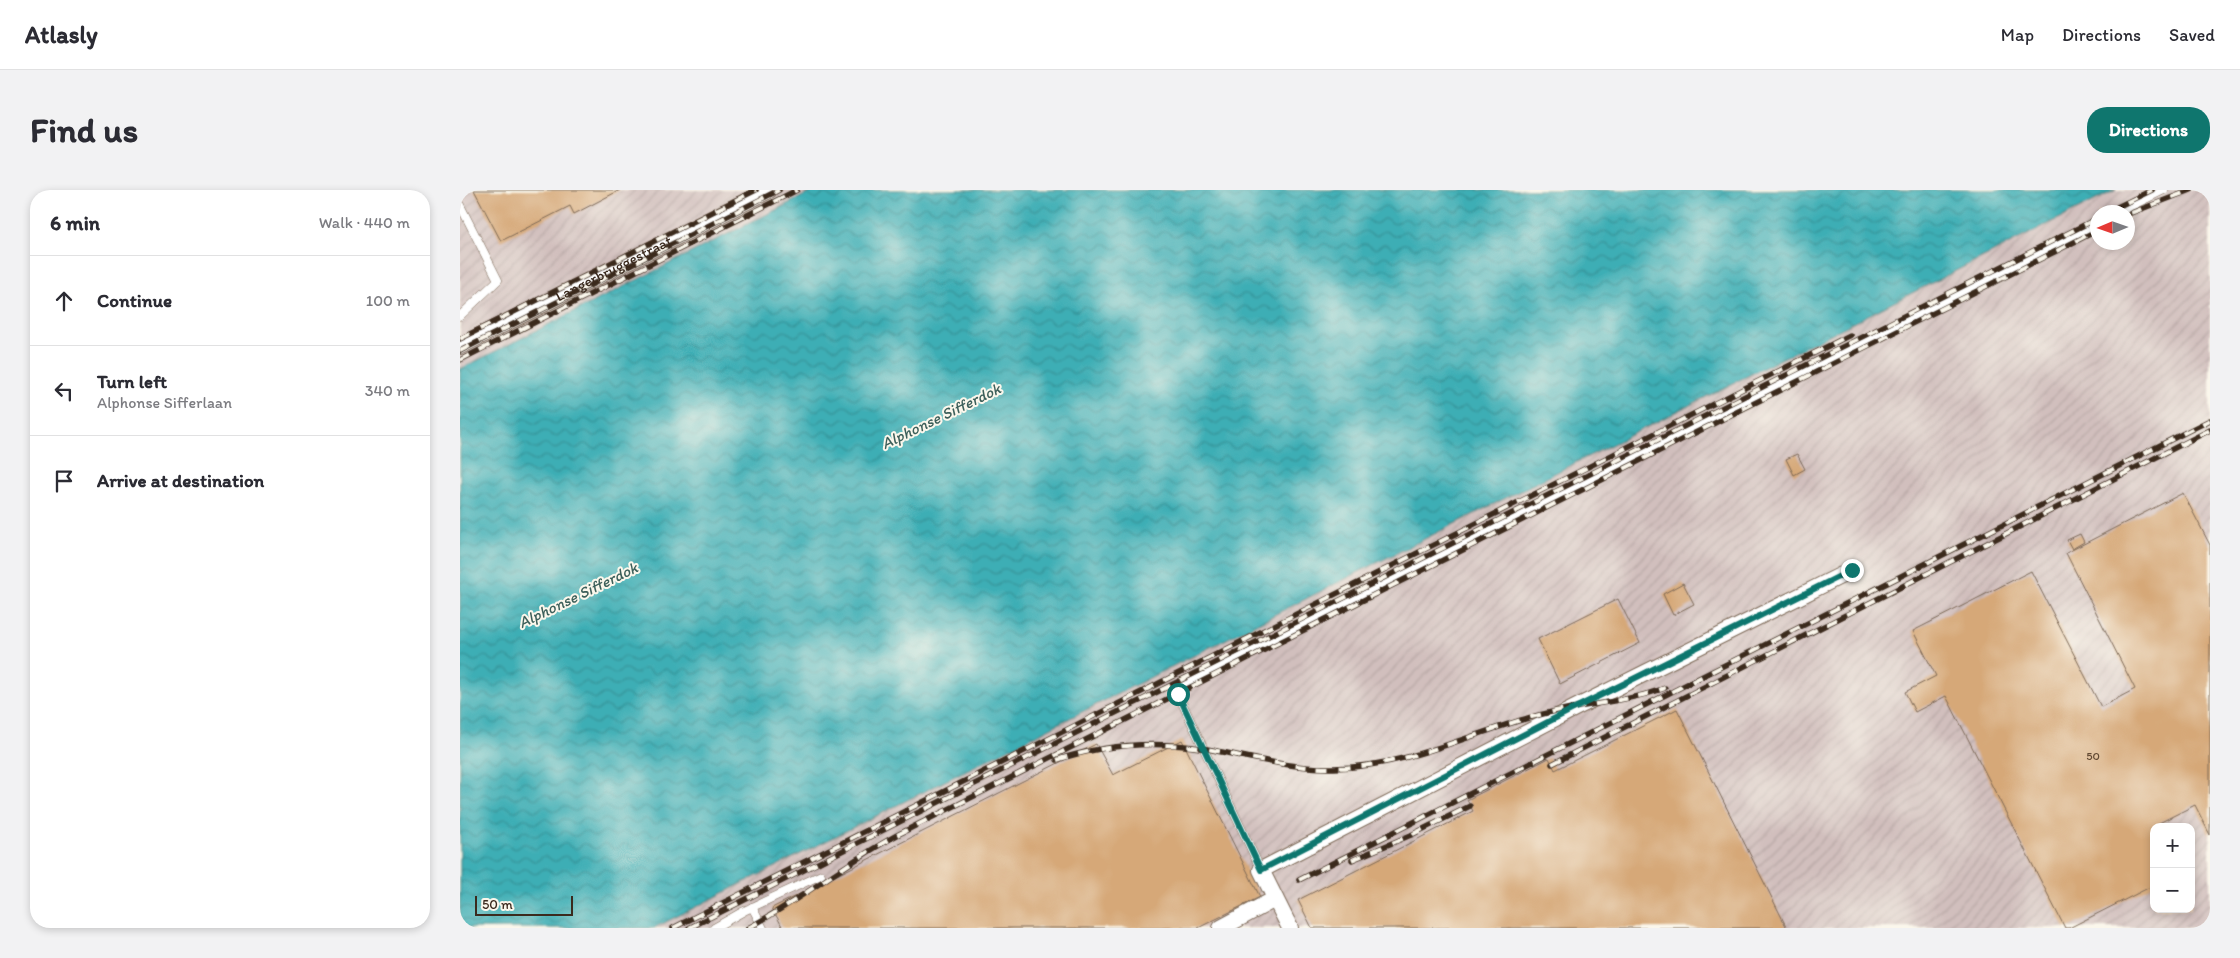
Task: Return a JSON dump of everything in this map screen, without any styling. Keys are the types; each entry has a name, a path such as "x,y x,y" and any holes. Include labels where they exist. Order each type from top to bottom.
{"street":[{"name":"Langerbruggestraat","path":"460,346 768,190"},
{"path":"1290,928 1261,870 1575,708 1852,570"},
{"path":"1221,928 1276,899"}],"lane":[{"path":"2133,205 2164,190"},
{"path":"460,205 498,280 460,316"},
{"path":"1261,870 1176,690 2090,228"},
{"path":"714,928 752,907 821,875"},
{"path":"752,907 763,928"}],"shaded area":[{"path":"460,190 815,190 460,369"},
{"path":"2116,190 2210,190 2210,928 654,928"}],"water":[{"name":"Alphonse Sifferdok","path":"815,190 2116,190 654,928 460,928 460,369"}],"building":[{"path":"474,190 620,190 574,214 570,206 501,241"},
{"path":"1797,454 1805,469 1794,475 1786,459"},
{"path":"2183,493 2210,545 2210,835 2195,805 2159,823 2150,823 2150,887 2069,928 2065,928 1946,696 1915,712 1905,692 1936,676 1913,631 2031,571 2101,707 2135,689 2066,553"},
{"path":"2080,534 2084,542 2072,549 2067,540"},
{"path":"1683,583 1694,604 1673,615 1663,594"},
{"path":"1618,599 1640,643 1560,684 1538,639"},
{"path":"1677,709 1787,928 1312,928 1298,900 1473,811 1467,800 1549,758 1555,770"},
{"path":"1182,740 1260,897 1198,928 783,928 772,908 1096,744 1113,775"}],"railway":[{"path":"460,339 756,190"},
{"path":"460,351 779,190"},
{"path":"460,360 797,190"},
{"path":"2121,205 2152,190"},
{"path":"2135,211 2191,190"},
{"path":"689,928 2090,222"},
{"path":"748,928 899,834 2090,234"},
{"path":"673,928 1850,335"},
{"path":"1299,880 2210,420"},
{"path":"1552,764 2210,430"},
{"path":"1057,760 1112,747 1169,745 1207,749 1302,767 1334,768 1361,766 1413,756 1539,715 1634,697 1665,688"},
{"path":"1352,860 1411,835 1470,806"}],"route":[{"path":"1178,694 1261,870 1575,708 1852,570"}]}
